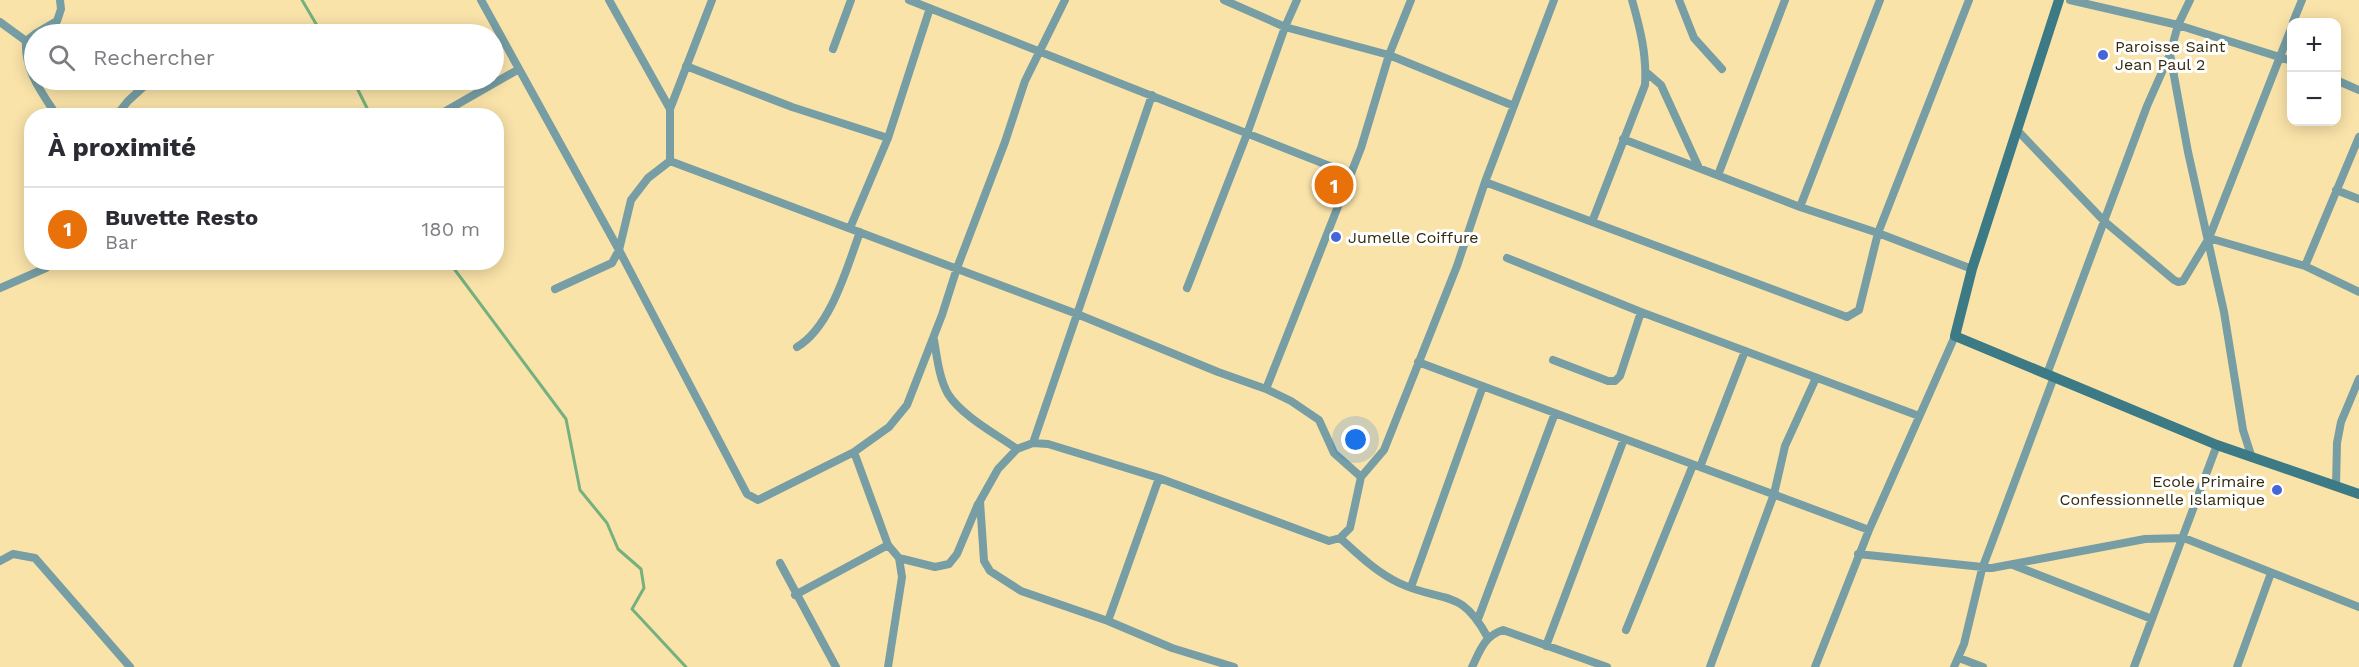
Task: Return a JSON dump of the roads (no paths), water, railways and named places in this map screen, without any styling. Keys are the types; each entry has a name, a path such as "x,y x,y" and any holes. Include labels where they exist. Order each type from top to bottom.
{"street":[{"path":"52,24 57,21 61,9 60,0"},
{"path":"481,0 494,24"},
{"path":"609,0 670,109"},
{"path":"670,160 670,109 712,0"},
{"path":"833,49 851,0"},
{"path":"909,0 1040,54 1152,95 1350,174"},
{"path":"504,42 619,250 747,494 758,500 854,452 889,426 907,405 934,338 1025,81 1065,0"},
{"path":"1224,0 1285,27 1389,56 1514,106"},
{"path":"1187,288 1247,134 1285,27 1298,0"},
{"path":"1266,389 1361,148 1389,56 1411,0"},
{"path":"899,558 935,567 949,564 957,554 980,501 998,469 1017,449 1033,443 1048,444 1159,478 1329,542 1340,538 1350,528 1361,477 1384,450 1457,266 1485,182 1554,0"},
{"path":"1592,222 1645,85 1642,35 1632,0"},
{"path":"1679,0 1694,38 1722,69"},
{"path":"1718,175 1785,0"},
{"path":"1800,207 1880,0"},
{"path":"1485,182 1847,318 1859,310 1878,232 1969,0"},
{"path":"1815,667 1858,554 1955,336 1972,269 2059,0"},
{"path":"2070,0 2178,25 2287,59"},
{"path":"1954,667 1959,658 1982,569 2104,221 2151,96 2170,54 2178,25 2190,0"},
{"path":"2294,18 2302,0"},
{"path":"850,228 888,138 930,8"},
{"path":"0,22 24,40"},
{"path":"2017,130 2104,221 2178,282 2183,281 2209,238 2287,37"},
{"path":"2170,54 2188,152 2224,312 2238,403 2252,458"},
{"path":"686,66 792,107 888,138"},
{"path":"504,78 519,69"},
{"path":"1646,72 1661,85 1699,168"},
{"path":"2341,82 2359,90"},
{"path":"40,90 52,108"},
{"path":"122,108 140,90"},
{"path":"451,108 482,90"},
{"path":"1033,443 1152,95"},
{"path":"2305,266 2359,138"},
{"path":"1623,139 1800,207 1878,232 1972,269"},
{"path":"555,289 612,263 619,250 631,200 648,178 670,160"},
{"path":"670,160 1077,314 1218,372 1266,389 1291,401 1319,420 1334,453 1361,477"},
{"path":"2336,190 2359,200"},
{"path":"797,347 808,341 817,331 839,289 860,232"},
{"path":"2209,238 2305,266 2359,292"},
{"path":"1508,258 1641,312 1919,416"},
{"path":"0,288 41,270"},
{"path":"1553,360 1608,381 1615,381 1620,376 1641,312"},
{"path":"1955,336 2217,445 2359,494"},
{"path":"934,338 938,366 948,393 961,409 1017,449"},
{"path":"1626,630 1745,351"},
{"path":"1418,362 1869,530"},
{"path":"1710,667 1774,494 1785,446 1816,378"},
{"path":"2336,486 2337,442 2341,422 2359,379"},
{"path":"1411,587 1483,386"},
{"path":"1478,619 1555,413"},
{"path":"1546,646 1624,439"},
{"path":"2134,667 2217,445"},
{"path":"854,452 888,545 899,558 902,577 888,667"},
{"path":"1108,621 1159,478"},
{"path":"980,501 984,561 990,571 1022,591 1108,621 1172,648 1234,667"},
{"path":"1340,538 1383,575 1411,587 1452,598 1466,606 1478,619 1488,638"},
{"path":"1858,554 1982,569 2145,539 2184,538 2359,607"},
{"path":"795,595 888,545"},
{"path":"0,561 13,554 35,558 130,667"},
{"path":"780,563 795,595 836,667"},
{"path":"2011,565 2152,620"},
{"path":"2237,667 2271,573"},
{"path":"1472,667 1488,638 1503,630 1607,667"},
{"path":"1959,658 1983,667"}],"waterway":[{"path":"302,0 316,24"},
{"path":"358,90 367,108"},
{"path":"455,270 566,419 580,490 607,523 618,549 641,569 644,588 632,609 686,667"}],"place":[{"name":"Paroisse Saint Jean Paul 2","path":"2103,55"},
{"name":"Buvette Resto","path":"1334,185"},
{"name":"Jumelle Coiffure","path":"1336,237"},
{"name":"Ecole Primaire Confessionnelle Islamique","path":"2277,490"}]}
